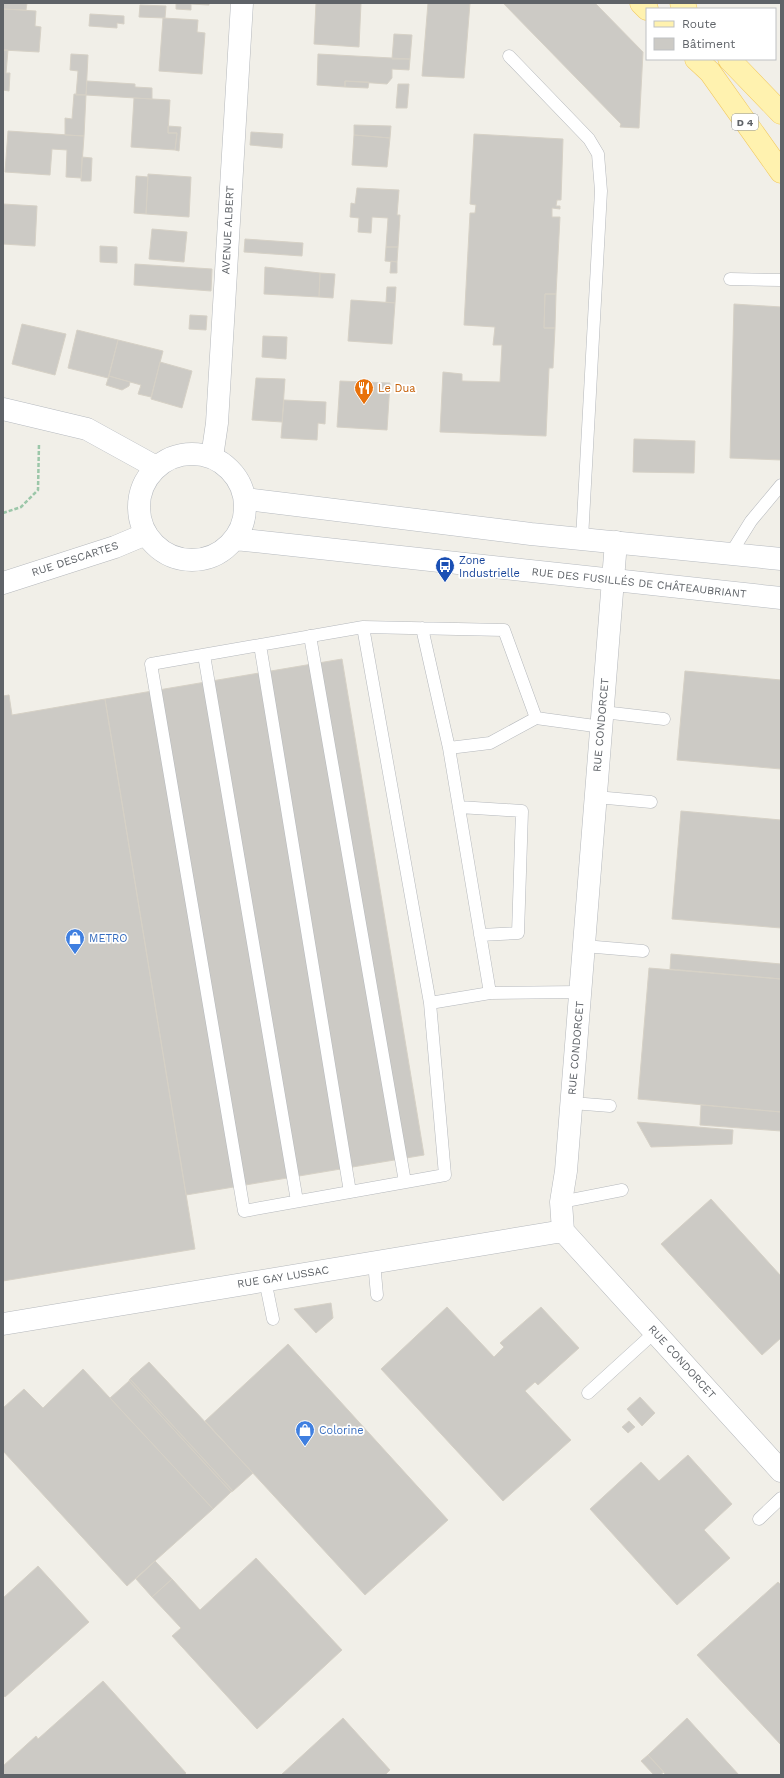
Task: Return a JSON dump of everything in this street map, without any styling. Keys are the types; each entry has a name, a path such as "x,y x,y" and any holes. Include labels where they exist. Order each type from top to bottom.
{"main road":[{"name":"D 4","path":"697,60 710,72 781,172"},
{"path":"730,60 781,113"}],"street":[{"name":"AVENUE ALBERT","path":"212,457 217,423 242,3"},
{"path":"3,409 87,429 156,467"},
{"path":"192,453 212,457 234,474 246,499 244,520 235,539 215,556 189,561 164,553 146,534 138,511 142,487 156,467 173,457 192,453"},
{"path":"246,499 582,539 781,559"},
{"name":"RUE DESCARTES","path":"3,583 115,547 146,534"},
{"name":"RUE DES FUSILLÉS DE CHÂTEAUBRIANT","path":"235,539 781,598"},
{"name":"RUE CONDORCET","path":"616,542 572,1103 566,1171 561,1202 563,1230 781,1471"},
{"name":"RUE GAY LUSSAC","path":"3,1324 563,1230"}],"lane":[{"path":"509,56 589,139 598,154 601,191 582,539"},
{"path":"730,279 781,280"},
{"path":"731,553 751,521 781,485"},
{"path":"363,627 430,1003 446,1175 244,1211 151,664 363,627 504,630 536,718"},
{"path":"422,628 449,748 490,993"},
{"path":"310,636 405,1182"},
{"path":"260,645 350,1192"},
{"path":"204,655 297,1201"},
{"path":"449,748 490,743 536,718 602,720 664,719"},
{"path":"596,796 651,802"},
{"path":"459,807 522,811 518,933 480,935"},
{"path":"584,946 643,951"},
{"path":"430,1003 490,993 580,992"},
{"path":"572,1103 610,1106"},
{"path":"561,1202 622,1190"},
{"path":"374,1262 377,1295"},
{"path":"265,1280 273,1319"},
{"path":"588,1394 655,1332"},
{"path":"759,1519 781,1498"}],"path":[{"path":"3,513 21,507 38,490 40,418"}],"building":[{"path":"3,3 27,3 26,10 3,9"},
{"path":"176,3 209,3 209,5 191,4 191,10 176,9"},
{"path":"316,3 361,3 359,47 314,44"},
{"path":"428,3 470,3 464,78 422,76"},
{"path":"503,3 595,3 643,52 639,128 620,127 621,124"},
{"path":"140,5 166,6 165,18 139,17"},
{"path":"3,9 36,11 35,26 41,27 39,52 3,50"},
{"path":"90,14 124,16 124,24 117,23 117,28 89,26"},
{"path":"163,18 198,20 197,32 205,33 202,74 159,71"},
{"path":"394,34 412,35 410,59 392,59"},
{"path":"3,50 8,50 6,73 10,73 9,91 3,90"},
{"path":"71,54 88,55 86,95 76,95 78,71 70,70"},
{"path":"318,54 410,59 409,70 392,69 392,78 387,84 345,81 345,87 317,85"},
{"path":"87,81 135,84 135,87 152,88 152,99 86,95"},
{"path":"345,81 369,82 368,88 345,87"},
{"path":"398,84 409,84 407,108 396,108"},
{"path":"74,94 86,95 84,136 65,135 65,118 72,119"},
{"path":"134,98 170,100 168,133 177,133 175,150 131,147"},
{"path":"354,125 391,126 390,138 354,135"},
{"path":"168,126 181,127 179,151 175,150 177,133 168,133"},
{"path":"8,131 84,136 81,178 66,177 67,150 52,149 50,175 5,172"},
{"path":"251,132 283,134 282,148 250,145"},
{"path":"474,134 563,139 561,200 557,200 556,206 560,206 560,209 552,208 552,217 560,217 556,294 545,294 544,328 555,328 553,368 549,368 546,436 440,432 443,372 462,374 462,381 500,382 502,345 493,345 495,327 464,325 470,213 475,213 476,205 470,204"},
{"path":"354,135 390,138 387,167 352,165"},
{"path":"82,157 92,158 91,181 81,181"},
{"path":"148,174 191,177 189,217 146,214"},
{"path":"136,176 148,177 146,214 134,213"},
{"path":"357,188 399,190 397,215 400,215 398,247 386,247 388,218 372,217 371,233 358,232 359,218 350,217 351,203 355,204"},
{"path":"3,204 37,206 35,246 3,244"},
{"path":"152,229 187,232 184,262 149,259"},
{"path":"245,239 303,243 302,256 244,252"},
{"path":"100,246 117,247 117,263 100,262"},
{"path":"386,247 398,247 397,262 385,261"},
{"path":"391,261 397,262 397,273 390,273"},
{"path":"135,264 212,269 211,291 134,285"},
{"path":"265,267 320,273 319,297 264,294"},
{"path":"320,273 335,274 333,298 319,297"},
{"path":"387,287 396,287 395,303 386,302"},
{"path":"545,294 556,294 555,328 544,328"},
{"path":"351,300 395,303 392,344 348,341"},
{"path":"734,304 781,307 781,460 730,458"},
{"path":"190,315 207,316 206,330 189,329"},
{"path":"22,324 66,334 55,375 12,364"},
{"path":"77,330 118,340 108,378 68,368"},
{"path":"263,336 287,337 286,359 262,357"},
{"path":"118,340 163,351 151,397 138,394 141,385 109,376"},
{"path":"160,362 192,371 182,408 151,399"},
{"path":"109,376 130,382 129,386 122,390 106,385"},
{"path":"256,378 285,379 282,422 252,420"},
{"name":"Le Dua","path":"340,381 390,383 387,430 337,427"},
{"path":"284,400 326,402 325,424 318,423 317,440 281,438"},
{"path":"634,439 695,441 694,473 633,472"},
{"path":"342,659 424,1155 186,1195 105,699"},
{"path":"685,671 781,680 781,769 677,760"},
{"name":"METRO","path":"9,695 12,715 105,699 195,1249 3,1281 3,696"},
{"path":"681,811 781,820 781,928 672,919"},
{"path":"671,954 781,964 781,979 670,969"},
{"path":"649,968 781,979 781,1112 638,1099"},
{"path":"701,1105 781,1112 781,1131 700,1125"},
{"path":"637,1122 733,1130 732,1144 651,1147"},
{"path":"711,1199 781,1276 781,1338 762,1355 661,1244"},
{"path":"331,1303 333,1318 316,1333 294,1309"},
{"path":"447,1307 494,1357 504,1347 500,1343 541,1307 579,1348 538,1385 535,1382 525,1391 571,1440 503,1501 381,1369"},
{"name":"Colorine","path":"288,1344 448,1520 365,1595 205,1421"},
{"path":"149,1362 253,1473 233,1491 130,1379"},
{"path":"83,1369 213,1509 127,1586 3,1451 3,1408 24,1389 43,1408"},
{"path":"130,1379 233,1491 231,1492 129,1381"},
{"path":"129,1381 231,1492 213,1509 110,1398"},
{"path":"640,1397 655,1413 642,1426 627,1409"},
{"path":"629,1421 635,1427 628,1433 622,1427"},
{"path":"688,1455 732,1504 704,1530 730,1558 677,1605 590,1509 641,1462 659,1481"},
{"path":"256,1558 342,1650 257,1729 172,1636 181,1628 152,1597 172,1579 200,1610"},
{"path":"155,1561 172,1579 152,1597 136,1579"},
{"path":"38,1566 89,1622 5,1697 3,1695 3,1598"},
{"path":"778,1582 781,1585 781,1745 697,1655"},
{"path":"103,1681 186,1773 184,1775 3,1775 3,1766 36,1736 38,1739"},
{"path":"343,1718 390,1770 385,1775 281,1775"},
{"path":"687,1718 739,1775 666,1775 648,1755"},
{"path":"648,1755 664,1772 660,1775 654,1775 641,1761"}],"place":[{"name":"Le Dua","path":"364,405"},
{"name":"Zone Industrielle","path":"445,583"},
{"name":"METRO","path":"75,955"},
{"name":"Colorine","path":"305,1447"}]}
